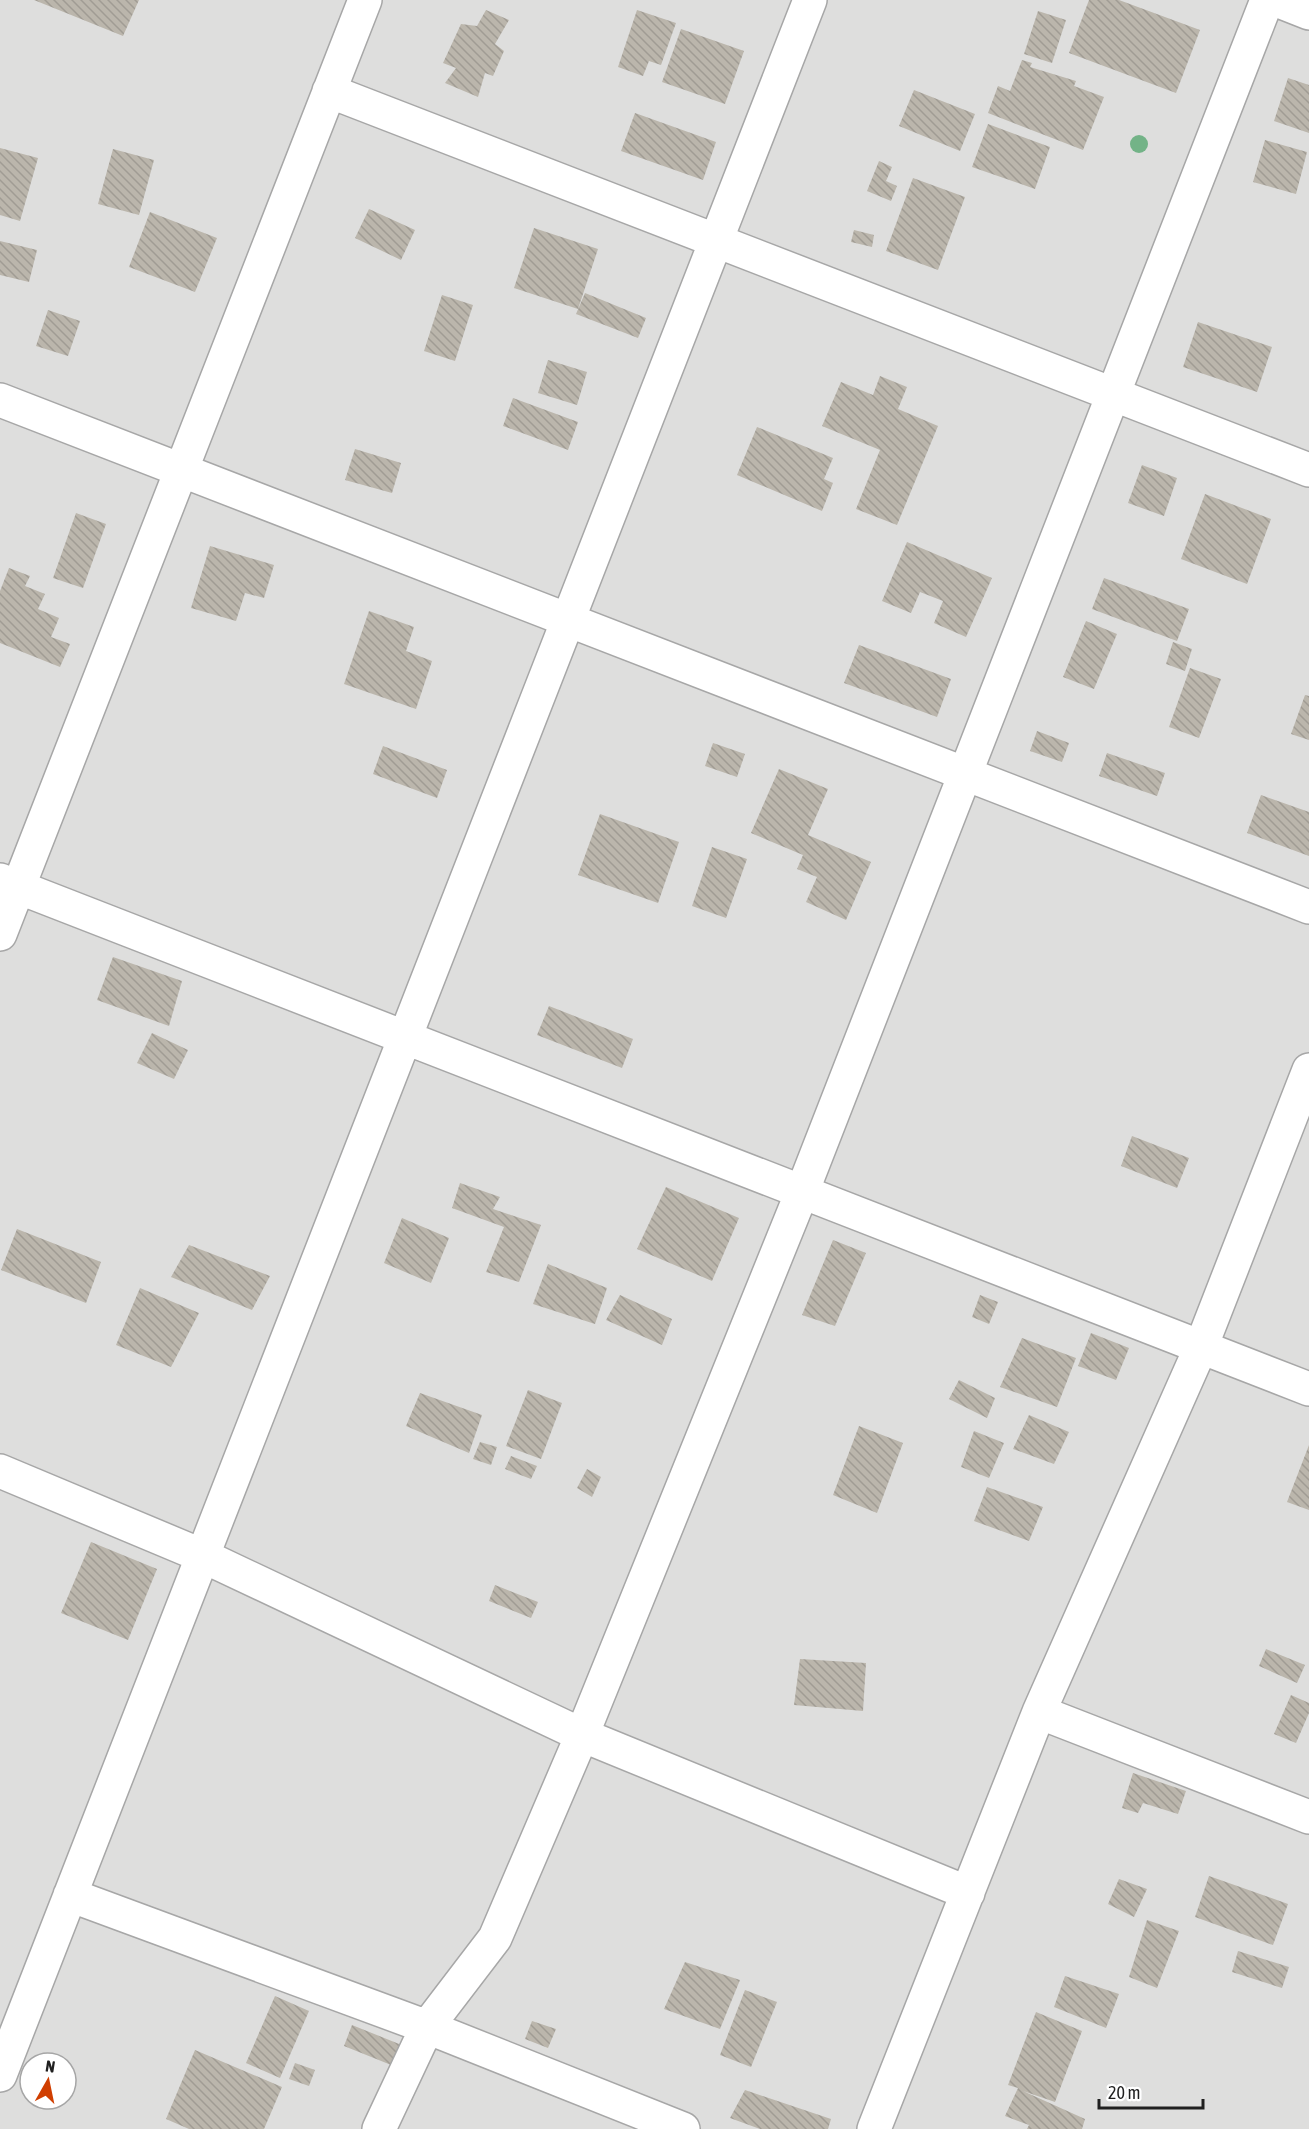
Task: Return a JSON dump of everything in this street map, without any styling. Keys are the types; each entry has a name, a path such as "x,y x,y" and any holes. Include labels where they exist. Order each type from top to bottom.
{"street":[{"path":"0,934 9,884 182,470 365,0"},
{"path":"0,2075 810,0"},
{"path":"379,2129 427,2027 495,1938 582,1735 802,1192 1267,0"},
{"path":"1276,0 1309,13"},
{"path":"329,91 1309,470"},
{"path":"0,400 1309,907"},
{"path":"9,884 1309,1389"},
{"path":"874,2129 1039,1712 1201,1347 1309,1070"},
{"path":"0,1472 203,1556 582,1735 968,1893"},
{"path":"1039,1712 1309,1817"},
{"path":"70,1895 427,2027 683,2129"}],"shaded area":[{"path":"0,0 1309,0 1309,2129 0,2129"}],"building":[{"path":"34,0 139,0 123,36"},
{"path":"1089,0 1119,0 1200,30 1176,93 1069,53"},
{"path":"486,10 509,20 495,44 504,51 493,76 485,73 478,97 445,83 456,68 443,63 461,24 477,26"},
{"path":"637,10 676,23 661,65 649,61 643,76 618,67"},
{"path":"1038,11 1066,20 1052,63 1024,54"},
{"path":"681,29 744,51 725,104 662,82"},
{"path":"1022,60 1032,63 1030,67 1076,81 1074,86 1104,97 1083,150 988,113 998,86 1010,91"},
{"path":"1288,78 1309,85 1309,133 1274,121"},
{"path":"914,90 975,114 960,151 899,126"},
{"path":"635,113 716,142 703,180 621,151"},
{"path":"988,124 1050,147 1035,189 972,167"},
{"path":"1265,140 1307,152 1296,194 1253,182"},
{"path":"0,148 38,158 20,221 0,215"},
{"path":"113,149 154,160 139,215 98,204"},
{"path":"879,161 892,167 886,181 897,186 891,201 867,191"},
{"path":"913,178 965,197 938,270 886,251"},
{"path":"369,209 415,230 401,260 355,238"},
{"path":"150,212 217,238 195,292 129,267"},
{"path":"534,228 598,249 578,309 514,288"},
{"path":"854,230 874,235 872,247 851,242"},
{"path":"0,241 37,250 29,282 0,275"},
{"path":"585,293 646,318 638,338 576,314"},
{"path":"442,295 473,305 455,361 424,351"},
{"path":"48,310 80,321 68,356 36,346"},
{"path":"1198,322 1272,347 1257,392 1183,367"},
{"path":"548,360 587,372 577,405 538,393"},
{"path":"880,376 907,387 898,409 938,426 897,525 856,509 880,450 822,426 841,382 873,395"},
{"path":"513,398 578,422 568,450 503,426"},
{"path":"757,427 833,458 824,479 833,483 822,511 737,475"},
{"path":"355,449 401,463 392,493 345,480"},
{"path":"1142,465 1177,478 1164,516 1128,503"},
{"path":"1205,494 1271,519 1247,584 1181,559"},
{"path":"76,513 106,524 83,588 53,578"},
{"path":"907,542 992,578 966,637 934,623 943,601 920,592 911,613 882,601"},
{"path":"210,546 274,565 264,598 245,593 236,621 191,608"},
{"path":"9,568 30,576 25,586 45,594 38,609 59,618 51,637 70,644 60,667 0,643 0,591"},
{"path":"1104,578 1189,609 1177,641 1092,609"},
{"path":"369,611 414,627 406,651 432,661 416,709 344,684"},
{"path":"1086,621 1117,634 1094,689 1063,677"},
{"path":"1173,642 1192,649 1185,671 1166,664"},
{"path":"859,645 951,679 937,717 844,683"},
{"path":"1190,668 1221,679 1199,738 1169,727"},
{"path":"1305,695 1309,696 1309,740 1291,734"},
{"path":"1037,731 1069,743 1062,762 1030,751"},
{"path":"713,743 745,754 737,777 705,766"},
{"path":"383,746 447,770 437,798 373,774"},
{"path":"1107,753 1165,773 1157,796 1099,776"},
{"path":"779,769 828,789 808,835 871,862 846,920 806,902 817,877 797,869 803,855 751,833"},
{"path":"1261,795 1309,812 1309,856 1247,833"},
{"path":"600,814 679,842 658,903 578,875"},
{"path":"712,847 747,859 726,918 692,906"},
{"path":"113,957 182,981 169,1026 97,1000"},
{"path":"549,1006 633,1039 622,1068 537,1035"},
{"path":"152,1033 188,1050 174,1079 137,1063"},
{"path":"1132,1136 1189,1158 1177,1188 1121,1166"},
{"path":"460,1183 500,1197 493,1209 541,1225 519,1282 486,1272 504,1227 452,1208"},
{"path":"666,1187 739,1218 712,1281 637,1249"},
{"path":"402,1218 449,1238 431,1283 384,1263"},
{"path":"17,1229 101,1262 86,1303 1,1270"},
{"path":"833,1240 866,1253 835,1326 802,1315"},
{"path":"189,1245 270,1276 252,1310 171,1277"},
{"path":"548,1264 607,1288 595,1324 533,1304"},
{"path":"140,1288 199,1313 171,1367 116,1345"},
{"path":"620,1295 672,1319 662,1345 606,1320"},
{"path":"980,1295 998,1302 989,1324 972,1317"},
{"path":"1091,1333 1129,1348 1116,1380 1078,1366"},
{"path":"1022,1338 1076,1358 1057,1407 1000,1387"},
{"path":"959,1380 995,1398 987,1418 949,1399"},
{"path":"528,1390 562,1403 541,1459 506,1446"},
{"path":"420,1393 482,1415 469,1453 406,1426"},
{"path":"1029,1415 1069,1432 1054,1464 1013,1449"},
{"path":"859,1426 903,1443 877,1513 833,1495"},
{"path":"974,1431 1004,1443 989,1478 961,1467"},
{"path":"480,1442 497,1447 491,1465 473,1459"},
{"path":"1309,1445 1309,1510 1287,1502"},
{"path":"511,1456 537,1466 531,1479 505,1469"},
{"path":"587,1469 601,1477 592,1497 577,1488"},
{"path":"987,1487 1043,1507 1029,1541 974,1521"},
{"path":"91,1542 157,1569 128,1640 61,1613"},
{"path":"495,1585 538,1602 531,1618 489,1601"},
{"path":"1266,1649 1305,1665 1297,1683 1259,1666"},
{"path":"800,1659 866,1663 863,1711 794,1705"},
{"path":"1291,1695 1309,1703 1309,1713 1296,1743 1274,1734"},
{"path":"1133,1773 1186,1791 1178,1814 1143,1803 1138,1813 1122,1808"},
{"path":"1209,1876 1288,1904 1273,1945 1195,1917"},
{"path":"1119,1879 1147,1889 1134,1917 1108,1904"},
{"path":"1147,1920 1179,1931 1157,1988 1129,1977"},
{"path":"1238,1951 1289,1967 1282,1988 1232,1972"},
{"path":"685,1962 740,1980 720,2029 664,2009"},
{"path":"1065,1976 1119,1994 1106,2028 1054,2007"},
{"path":"745,1990 777,2002 751,2067 720,2055"},
{"path":"275,1996 309,2011 280,2078 246,2063"},
{"path":"1036,2012 1082,2031 1055,2102 1023,2091 1085,2119 1082,2129 1027,2129 1029,2125 1005,2116 1018,2088 1008,2085"},
{"path":"532,2021 556,2029 548,2048 525,2039"},
{"path":"352,2025 414,2050 406,2071 344,2046"},
{"path":"195,2050 282,2087 264,2129 189,2129 166,2119"},
{"path":"295,2063 315,2070 309,2086 289,2079"},
{"path":"745,2090 831,2119 828,2129 760,2129 730,2118"}]}
